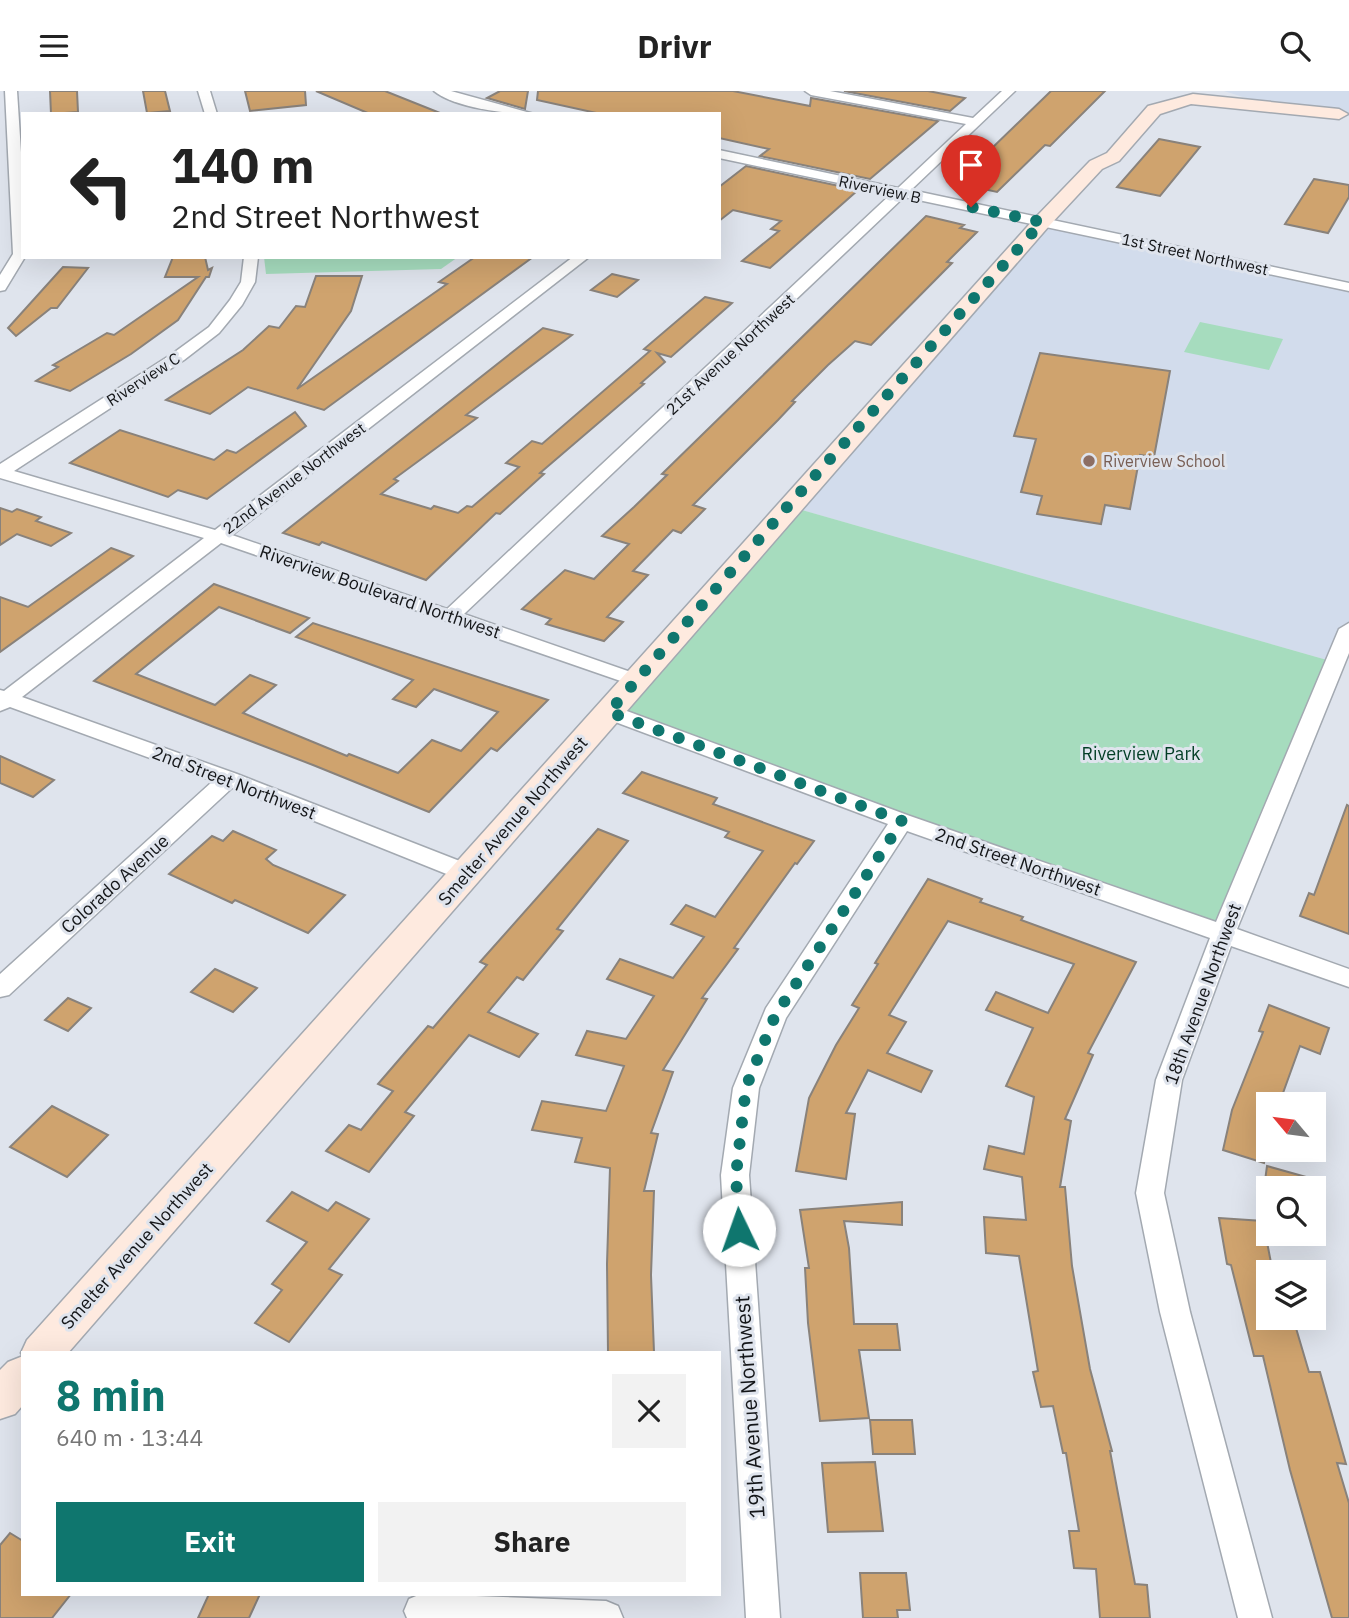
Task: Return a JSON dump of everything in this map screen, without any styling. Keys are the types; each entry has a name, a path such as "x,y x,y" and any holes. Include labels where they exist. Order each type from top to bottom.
{"street":[{"path":"0,287 20,254 11,91"},
{"path":"204,91 210,112"},
{"path":"440,91 464,100 519,112"},
{"path":"811,91 973,122"},
{"name":"21st Avenue Northwest","path":"451,616 1009,91"},
{"name":"Smelter Avenue Northwest","path":"44,1351 638,681 788,506 1042,222 1096,165 1113,157 1154,110 1207,96 1213,91"},
{"path":"1223,91 1344,115"},
{"name":"Smelter Avenue Northwest","path":"1096,165 1096,154 1144,98 1189,100"},
{"path":"1189,100 1344,115"},
{"name":"Riverview B","path":"721,154 1042,222"},
{"name":"1st Street Northwest","path":"1042,222 1349,286"},
{"name":"Riverview C","path":"0,472 178,357 214,330 237,302 248,282 251,259"},
{"name":"22nd Avenue Northwest","path":"2,699 579,259"},
{"name":"Riverview Boulevard Northwest","path":"0,472 218,536 638,681"},
{"name":"18th Avenue Northwest","path":"1255,1618 1175,1312 1150,1193 1168,1080 1223,934 1349,629"},
{"name":"2nd Street Northwest","path":"2,699 229,779 467,873"},
{"name":"2nd Street Northwest","path":"609,712 902,821 1349,978"},
{"name":"Colorado Avenue","path":"0,989 229,779"},
{"name":"19th Avenue Northwest","path":"763,1618 736,1175 746,1087 775,1016 902,821"},
{"path":"0,1400 21,1377"},
{"path":"421,1611 606,1618"}],"shaded area":[{"path":"1224,91 1349,91 1349,116 1246,98"},
{"name":"Riverview School","path":"1042,222 1349,287 1349,626 1334,662 788,506"}],"green space":[{"path":"264,259 455,259 441,269 266,274"},
{"path":"1200,322 1283,339 1269,370 1184,352"},
{"name":"Riverview Park","path":"788,506 1334,662 1223,934 609,712"}],"building":[{"path":"50,91 77,91 78,112 51,112"},
{"path":"143,91 165,91 170,111 147,112"},
{"path":"245,91 305,91 306,105 250,111"},
{"path":"316,91 385,91 438,112 365,112"},
{"path":"500,91 528,91 525,109 487,98"},
{"path":"538,91 733,91 810,106 811,98 938,121 870,179 760,156 769,149 721,138 721,112 592,112 537,100"},
{"path":"844,91 928,91 965,98 950,111"},
{"path":"1051,91 1105,91 1050,146 1045,145 997,192 956,183"},
{"path":"1159,139 1200,147 1160,196 1117,187"},
{"path":"746,166 858,190 770,268 742,261 779,231 771,229 781,221 733,210 721,219 721,185"},
{"path":"1314,179 1349,185 1349,197 1328,233 1285,224"},
{"path":"926,216 964,225 960,228 977,232 947,262 952,263 871,345 855,341 828,365 792,401 795,402 778,420 693,505 705,509 681,533 673,530 633,571 648,575 607,617 623,622 604,641 546,624 551,619 522,609 565,570 594,579 629,544 602,536 667,475 662,474"},
{"path":"172,259 205,259 208,270 212,268 209,277 206,277 178,320 131,354 70,391 36,381 58,367 53,365 107,333 114,335 198,277 165,277"},
{"path":"472,259 530,259 324,410 248,387 210,414 166,400 243,350 269,326 279,328 296,306 305,307 316,276 362,276 351,311 297,389 447,284 439,282"},
{"path":"63,267 88,268 57,308 51,308 16,336 8,328"},
{"path":"612,274 638,280 617,297 591,290"},
{"path":"705,297 732,303 671,357 657,353 665,362 641,383 644,384 540,473 544,474 500,514 496,513 426,580 322,542 319,545 283,533 543,328 572,335 466,415 477,418 394,479 398,481 381,494 431,509 434,506 458,513 467,506 472,507 519,467 506,463 532,441 542,444 650,351 644,349"},
{"path":"1040,353 1170,371 1154,457 1140,455 1130,509 1105,505 1101,524 1037,514 1042,496 1021,492 1036,439 1014,436"},
{"path":"295,412 306,426 207,499 178,490 168,497 70,463 120,430 214,460 227,450 236,453"},
{"path":"0,508 12,512 17,509 41,517 36,521 71,533 51,546 17,534 0,545"},
{"path":"111,548 133,556 0,652 0,597 28,607"},
{"path":"214,584 309,618 290,633 219,607 136,674 215,705 250,675 276,685 243,713 347,756 349,754 398,773 432,740 461,751 498,712 434,689 416,707 393,699 413,680 296,637 313,623 548,700 497,751 491,748 429,812 94,681"},
{"path":"0,756 54,780 33,797 0,783"},
{"path":"642,772 717,798 713,804 814,841 734,948 738,949 702,998 707,999 663,1070 673,1072 651,1133 658,1134 644,1191 654,1191 651,1275 654,1351 608,1351 610,1168 575,1162 582,1138 532,1130 542,1101 606,1111 624,1066 576,1055 587,1031 626,1039 654,996 607,979 620,959 673,978 704,937 671,924 686,905 715,917 763,851 725,837 729,832 623,793"},
{"path":"1347,805 1349,934 1300,916 1309,893 1314,895"},
{"path":"598,829 628,841 557,929 563,931 523,980 517,977 488,1012 538,1034 519,1057 469,1035 405,1112 414,1116 369,1172 326,1151 349,1125 361,1130 393,1091 378,1084 428,1026 433,1028 487,965 480,962"},
{"path":"233,831 276,850 266,859 273,865 345,895 308,933 169,874 212,836 223,841"},
{"path":"928,879 1023,917 1021,920 1136,962 1088,1053 1093,1055 1065,1119 1071,1121 1060,1187 1065,1187 1072,1266 1090,1369 1112,1451 1135,1584 1147,1585 1150,1618 1100,1618 1096,1569 1074,1568 1069,1531 1079,1531 1066,1453 1063,1453 1053,1406 1041,1407 1033,1372 1038,1371 1019,1256 986,1253 984,1217 1026,1220 1022,1177 984,1169 989,1146 1024,1154 1034,1097 1006,1086 1033,1028 986,1010 996,992 1048,1013 1074,964 948,921 889,1015 906,1022 887,1053 932,1071 921,1092 868,1070 846,1113 855,1114 846,1179 796,1171 809,1098 836,1045 859,1008 852,1005"},
{"path":"215,969 257,988 233,1012 191,992"},
{"path":"68,998 91,1008 68,1031 45,1020"},
{"path":"1269,1005 1329,1028 1320,1054 1300,1046 1283,1092 1256,1092 1256,1160 1223,1150 1232,1110 1263,1032 1259,1031"},
{"path":"52,1106 108,1135 67,1177 10,1147"},
{"path":"1267,1166 1303,1176 1266,1176"},
{"path":"292,1192 328,1211 336,1202 369,1219 329,1269 342,1275 289,1342 255,1323 282,1290 272,1284 307,1242 267,1221"},
{"path":"902,1202 902,1225 844,1221 849,1248 854,1324 897,1324 900,1350 859,1350 869,1418 820,1421 808,1323 805,1268 809,1268 800,1210"},
{"path":"1219,1218 1256,1221 1256,1246 1268,1246 1270,1260 1256,1260 1256,1330 1297,1330 1309,1372 1320,1372 1346,1464 1337,1463 1349,1503 1349,1618 1332,1618 1290,1470 1263,1356 1254,1356 1231,1265 1227,1264"},
{"path":"870,1420 912,1420 915,1454 873,1454"},
{"path":"875,1462 883,1531 828,1532 822,1463"},
{"path":"10,1533 21,1540 21,1596 69,1596 52,1618 0,1618 0,1545"},
{"path":"860,1573 906,1573 910,1610 897,1610 898,1618 863,1618"},
{"path":"208,1596 259,1596 249,1618 198,1618"}],"place":[{"name":"Riverview School","path":"1089,461"}],"route":[{"path":"739,1230 736,1175 746,1087 775,1016 902,821 609,712 788,506 1042,222 971,207"}]}
